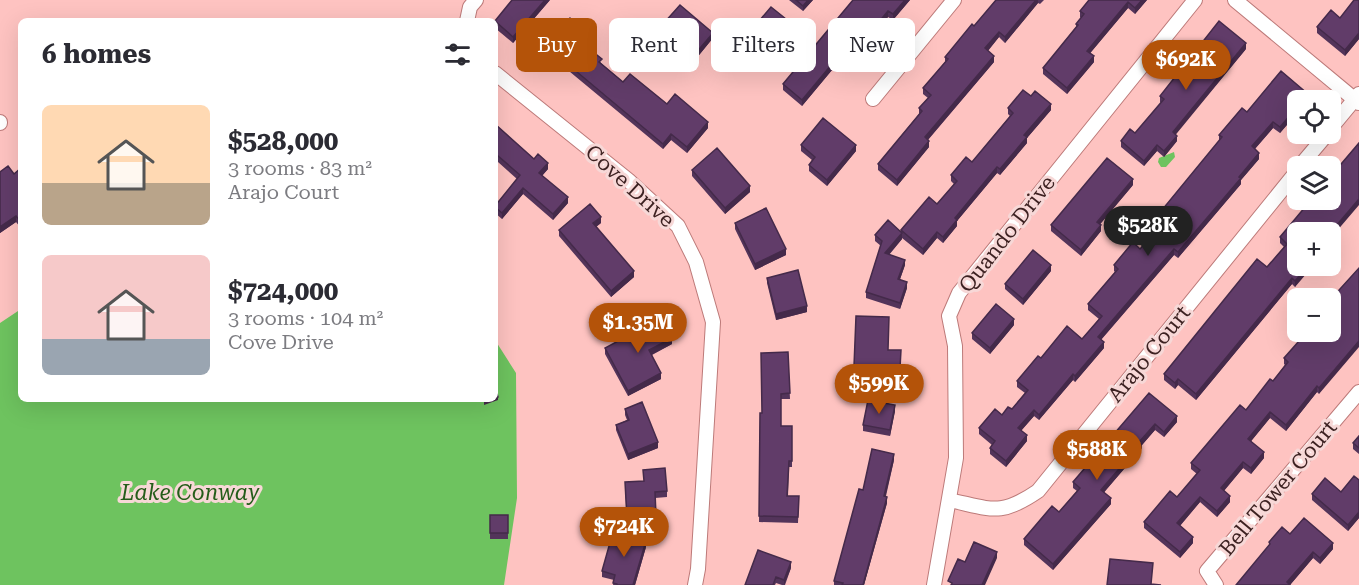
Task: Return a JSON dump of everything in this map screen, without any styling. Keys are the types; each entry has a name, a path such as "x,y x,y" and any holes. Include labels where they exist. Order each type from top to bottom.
{"street":[{"path":"468,18 470,7 476,0"},
{"path":"873,99 954,0"},
{"name":"Quando Drive","path":"934,585 956,458 955,346 949,316 959,293 1195,0"},
{"path":"1235,0 1358,99 1341,117"},
{"name":"Cove Drive","path":"498,75 628,180 678,226 696,262 712,322 698,569 695,585"},
{"path":"1308,156 1319,144"},
{"name":"Arajo Court","path":"949,500 997,510 1018,505 1038,491 1287,184"},
{"name":"Bell Tower Court","path":"1216,585 1207,571 1359,392"}],"water":[{"path":"1174,152 1175,157 1166,167 1161,167 1158,162 1159,158"},
{"name":"Lake Conway","path":"18,311 18,402 498,402 498,345 516,373 517,498 504,585 0,585 0,323"}],"building":[{"path":"512,0 545,0 529,18 516,18 516,34 513,37 498,24 498,18"},
{"path":"796,0 808,0 803,6"},
{"path":"853,0 905,0 893,14 888,11 882,18 838,18"},
{"path":"996,0 1036,0 1005,37 999,32 985,48 994,56 925,137 929,141 897,180 878,164 922,111 919,108 931,95 923,88 948,59 945,57 972,24 974,26"},
{"path":"1089,0 1142,0 1135,8 1128,2 1087,51 1094,56 1067,88 1043,68 1078,25 1076,24 1084,14 1080,11"},
{"path":"1354,0 1359,0 1359,33 1345,50 1317,27 1331,10 1340,18"},
{"path":"680,5 695,18 668,18"},
{"path":"771,7 785,18 762,18"},
{"path":"699,21 711,31 711,35 699,49"},
{"path":"1219,21 1246,43 1173,132 1177,136 1164,151 1157,145 1144,161 1121,141 1130,129 1135,133 1164,99 1160,96"},
{"path":"828,30 828,69 802,100 783,84 793,72 816,72 816,44"},
{"path":"597,55 602,59 599,62 623,82 630,74 667,104 675,94 708,122 687,147 671,134 663,144 577,72 597,72"},
{"path":"1281,71 1303,90 1287,90 1287,119 1280,127 1273,122 1252,146 1259,153 1239,177 1241,178 1178,252 1174,249 1098,337 1104,342 1075,376 1073,374 1039,415 1034,410 1018,428 1027,435 1006,461 990,448 995,441 979,428 995,409 1002,415 1008,407 1012,409 1028,390 1017,381 1038,356 1041,358 1067,326 1082,339 1102,316 1088,304 1118,269 1114,265 1133,242 1140,249 1155,232 1148,227 1222,137 1219,135 1242,108 1247,112"},
{"path":"1023,90 1031,96 1035,91 1051,104 1024,135 1027,137 1000,169 997,167 955,218 957,220 943,237 937,232 923,249 901,230 929,197 937,204 957,181 951,175 966,157 972,162 1013,113 1008,108"},
{"path":"823,118 856,145 827,180 809,165 815,157 801,145"},
{"path":"498,127 534,159 538,154 548,163 539,173 568,197 553,214 523,188 502,213 498,210 498,202 520,175 498,156"},
{"path":"1359,143 1359,199 1339,222 1293,222 1303,210 1341,210 1341,164"},
{"path":"717,148 750,186 725,208 692,170"},
{"path":"1107,158 1133,179 1097,222 1101,225 1081,250 1051,225"},
{"path":"8,166 14,174 18,171 18,218 16,216 0,227 0,172"},
{"path":"590,204 601,217 593,223 634,271 611,291 559,230"},
{"path":"766,208 786,249 755,264 735,223"},
{"path":"888,220 902,233 885,253 905,260 898,279 907,282 900,303 866,292 882,241 875,235"},
{"path":"1287,229 1287,244 1280,237"},
{"path":"1287,244 1287,276 1299,276 1295,281 1292,278 1196,394 1178,379 1175,383 1164,374 1257,259 1267,267"},
{"path":"1033,250 1051,265 1023,299 1005,284"},
{"path":"1359,268 1359,341 1319,388 1317,386 1286,425 1270,412 1248,439 1264,452 1251,468 1243,462 1221,488 1230,496 1217,511 1200,497 1177,523 1193,537 1180,552 1144,522 1170,491 1177,497 1200,470 1191,463 1240,405 1246,410 1270,379 1273,381 1288,362 1284,358 1298,342 1341,342 1341,288"},
{"path":"798,270 807,306 776,314 767,278"},
{"path":"996,304 1014,319 990,348 972,333"},
{"path":"856,316 889,317 888,350 901,350 900,368 854,366"},
{"path":"661,318 672,338 649,350 661,373 628,391 605,348"},
{"path":"788,352 790,393 781,394 781,426 792,426 792,461 789,461 787,496 799,496 798,517 759,516 761,353"},
{"path":"1149,393 1177,416 1164,432 1155,424 1140,441 1142,442 1101,490 1111,498 1053,564 1024,539 1052,506 1059,512 1080,488 1073,482"},
{"path":"868,400 895,405 890,430 863,425"},
{"path":"642,402 658,442 628,454 616,425 629,420 625,409"},
{"path":"1359,436 1359,448 1353,443"},
{"path":"872,449 894,454 884,496 887,497 863,585 842,585 843,583 834,581 859,489 863,490"},
{"path":"665,468 667,491 655,492 656,516 627,518 625,482 644,481 643,470"},
{"path":"1354,476 1359,480 1359,512 1348,525 1312,494 1325,478 1341,492"},
{"path":"490,515 508,515 508,533 490,533"},
{"path":"1304,518 1333,543 1320,558 1313,552 1287,582 1290,585 1236,585 1282,527 1290,534"},
{"path":"613,532 646,541 633,585 617,585 613,583 615,575 602,571"},
{"path":"974,542 997,552 982,585 951,585 952,583 948,581 958,559 965,562"},
{"path":"758,550 791,562 784,580 776,577 773,585 745,585"},
{"path":"1110,559 1153,563 1151,584 1161,585 1107,585"}]}
